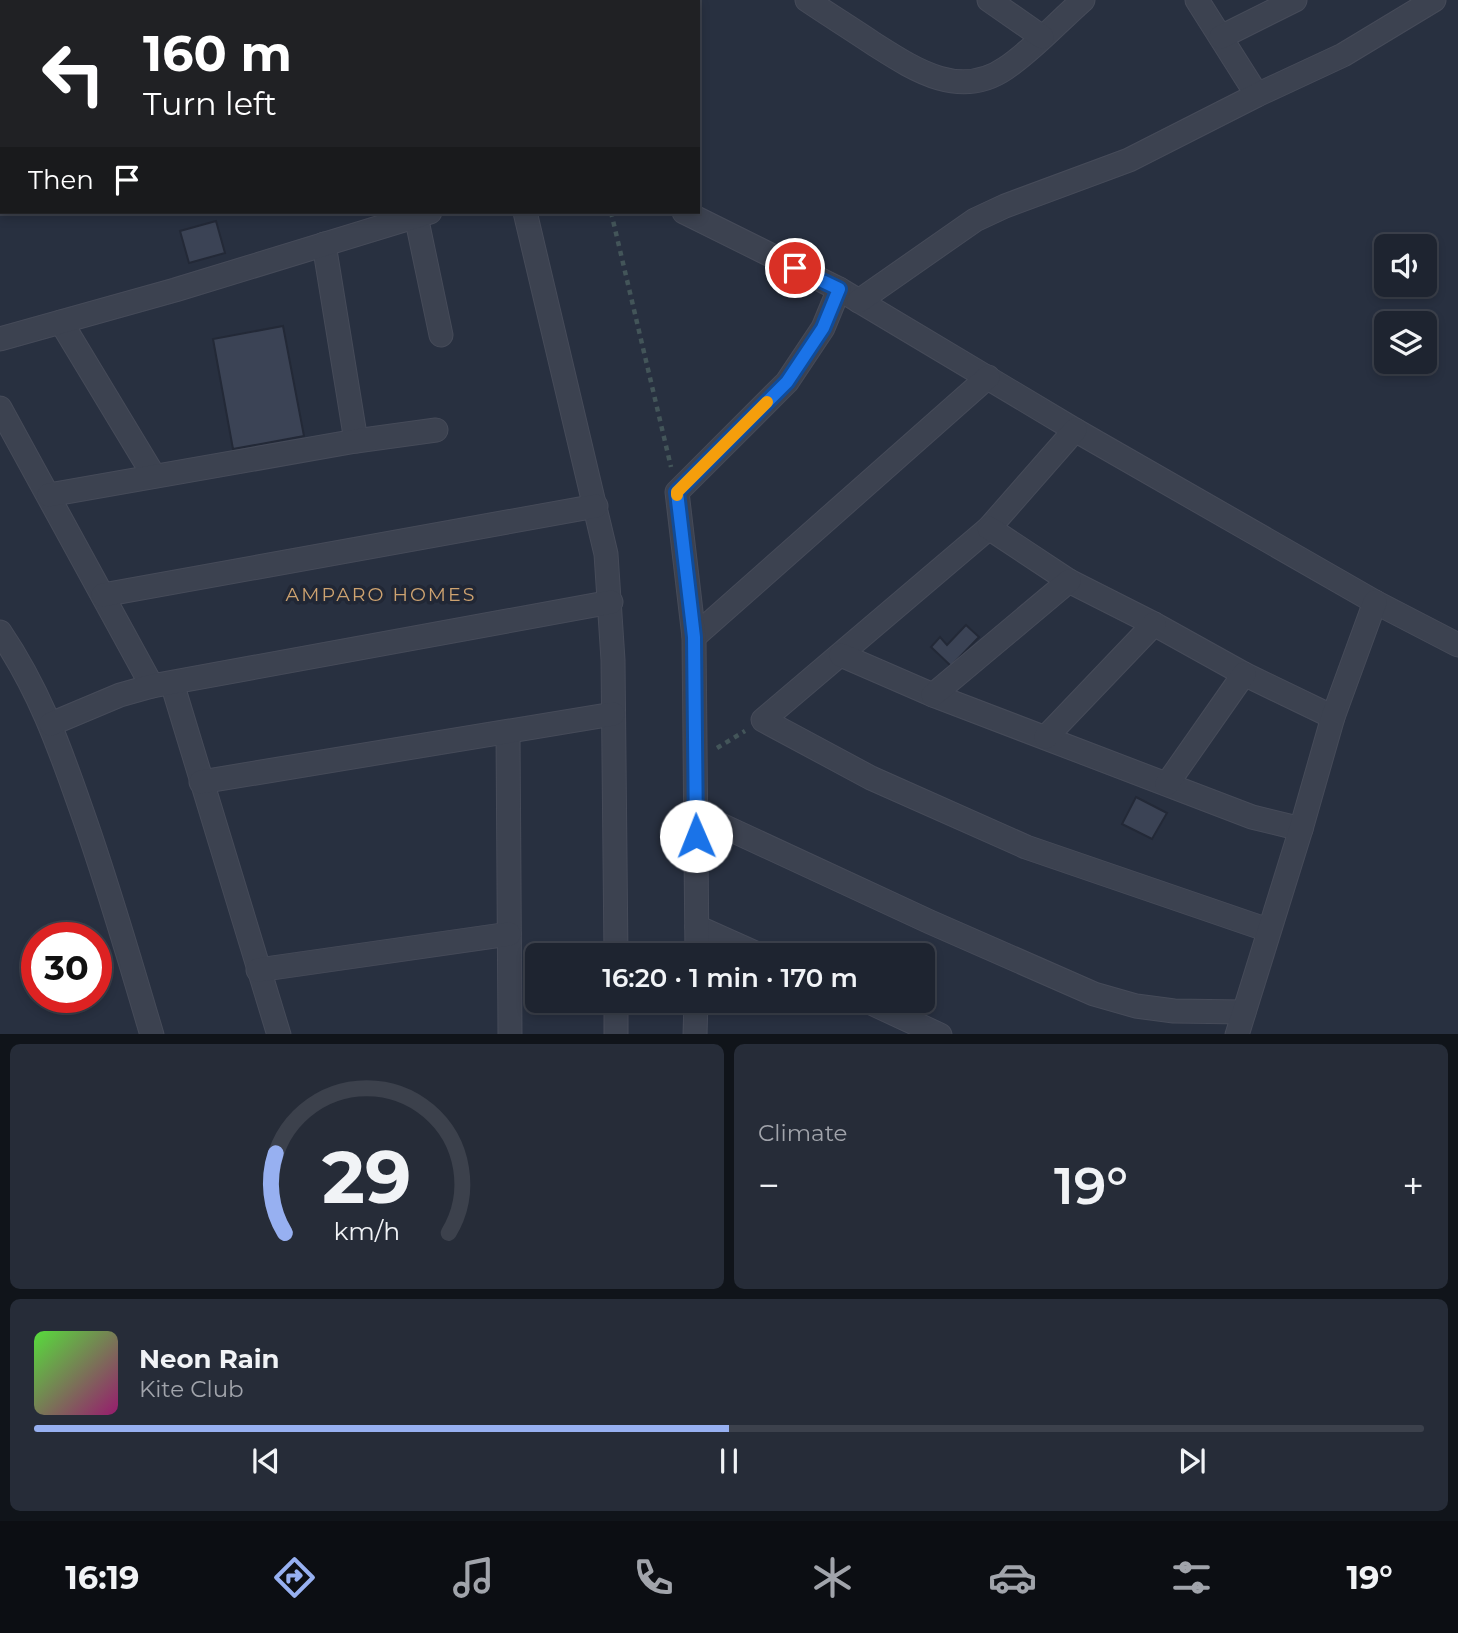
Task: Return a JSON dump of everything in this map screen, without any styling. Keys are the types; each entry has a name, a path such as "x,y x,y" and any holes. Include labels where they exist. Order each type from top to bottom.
{"street":[{"path":"807,0 911,68 932,78 952,83 990,77 1006,68 1083,0"},
{"path":"989,0 1041,37"},
{"path":"1197,0 1256,95"},
{"path":"1221,37 1295,0"},
{"path":"859,301 975,220 1015,202 1129,160 1256,95 1343,55 1434,0"},
{"path":"0,340 423,214 441,335"},
{"path":"525,214 607,554 611,602 616,943"},
{"path":"688,214 839,289 1075,430 1375,602 1458,645"},
{"path":"324,244 356,441"},
{"path":"697,943 694,637 677,492 787,382 823,328 839,289"},
{"path":"61,322 153,477"},
{"path":"694,637 988,377"},
{"path":"0,408 103,595 162,684 201,782 279,1034"},
{"path":"49,495 356,441 436,430"},
{"path":"1075,430 989,528 763,720 871,778 1026,847 1268,930"},
{"path":"103,595 596,506"},
{"path":"989,528 1069,581 1244,674 1333,717"},
{"path":"933,695 1069,581"},
{"path":"51,724 120,695 162,684 611,602"},
{"path":"695,813 930,922 1094,994 1136,1006 1240,1023 1333,717 1375,602"},
{"path":"1046,737 1154,624"},
{"path":"0,632 34,689 51,724 102,868 152,1034"},
{"path":"841,655 933,695 1252,817 1301,829"},
{"path":"1167,784 1244,674"},
{"path":"201,782 613,714"},
{"path":"508,732 510,1034"},
{"path":"697,928 732,943"},
{"path":"258,970 509,934"},
{"path":"616,1013 616,1034"},
{"path":"696,1013 697,1034"},
{"path":"894,1013 940,1034"}],"path":[{"path":"611,214 677,492"},
{"path":"695,761 763,720"}],"building":[{"path":"216,221 225,253 189,263 180,231"},
{"path":"283,326 304,436 233,449 213,339"},
{"path":"966,625 979,637 951,666 931,647 940,637 947,645"},
{"path":"1136,797 1167,813 1152,839 1122,824"}],"slow traffic":[{"path":"677,495 767,402"}],"district":[{"name":"AMPARO HOMES","path":"381,594"}],"route":[{"path":"696,836 694,637 677,492 787,382 823,328 839,289 795,268"}]}
